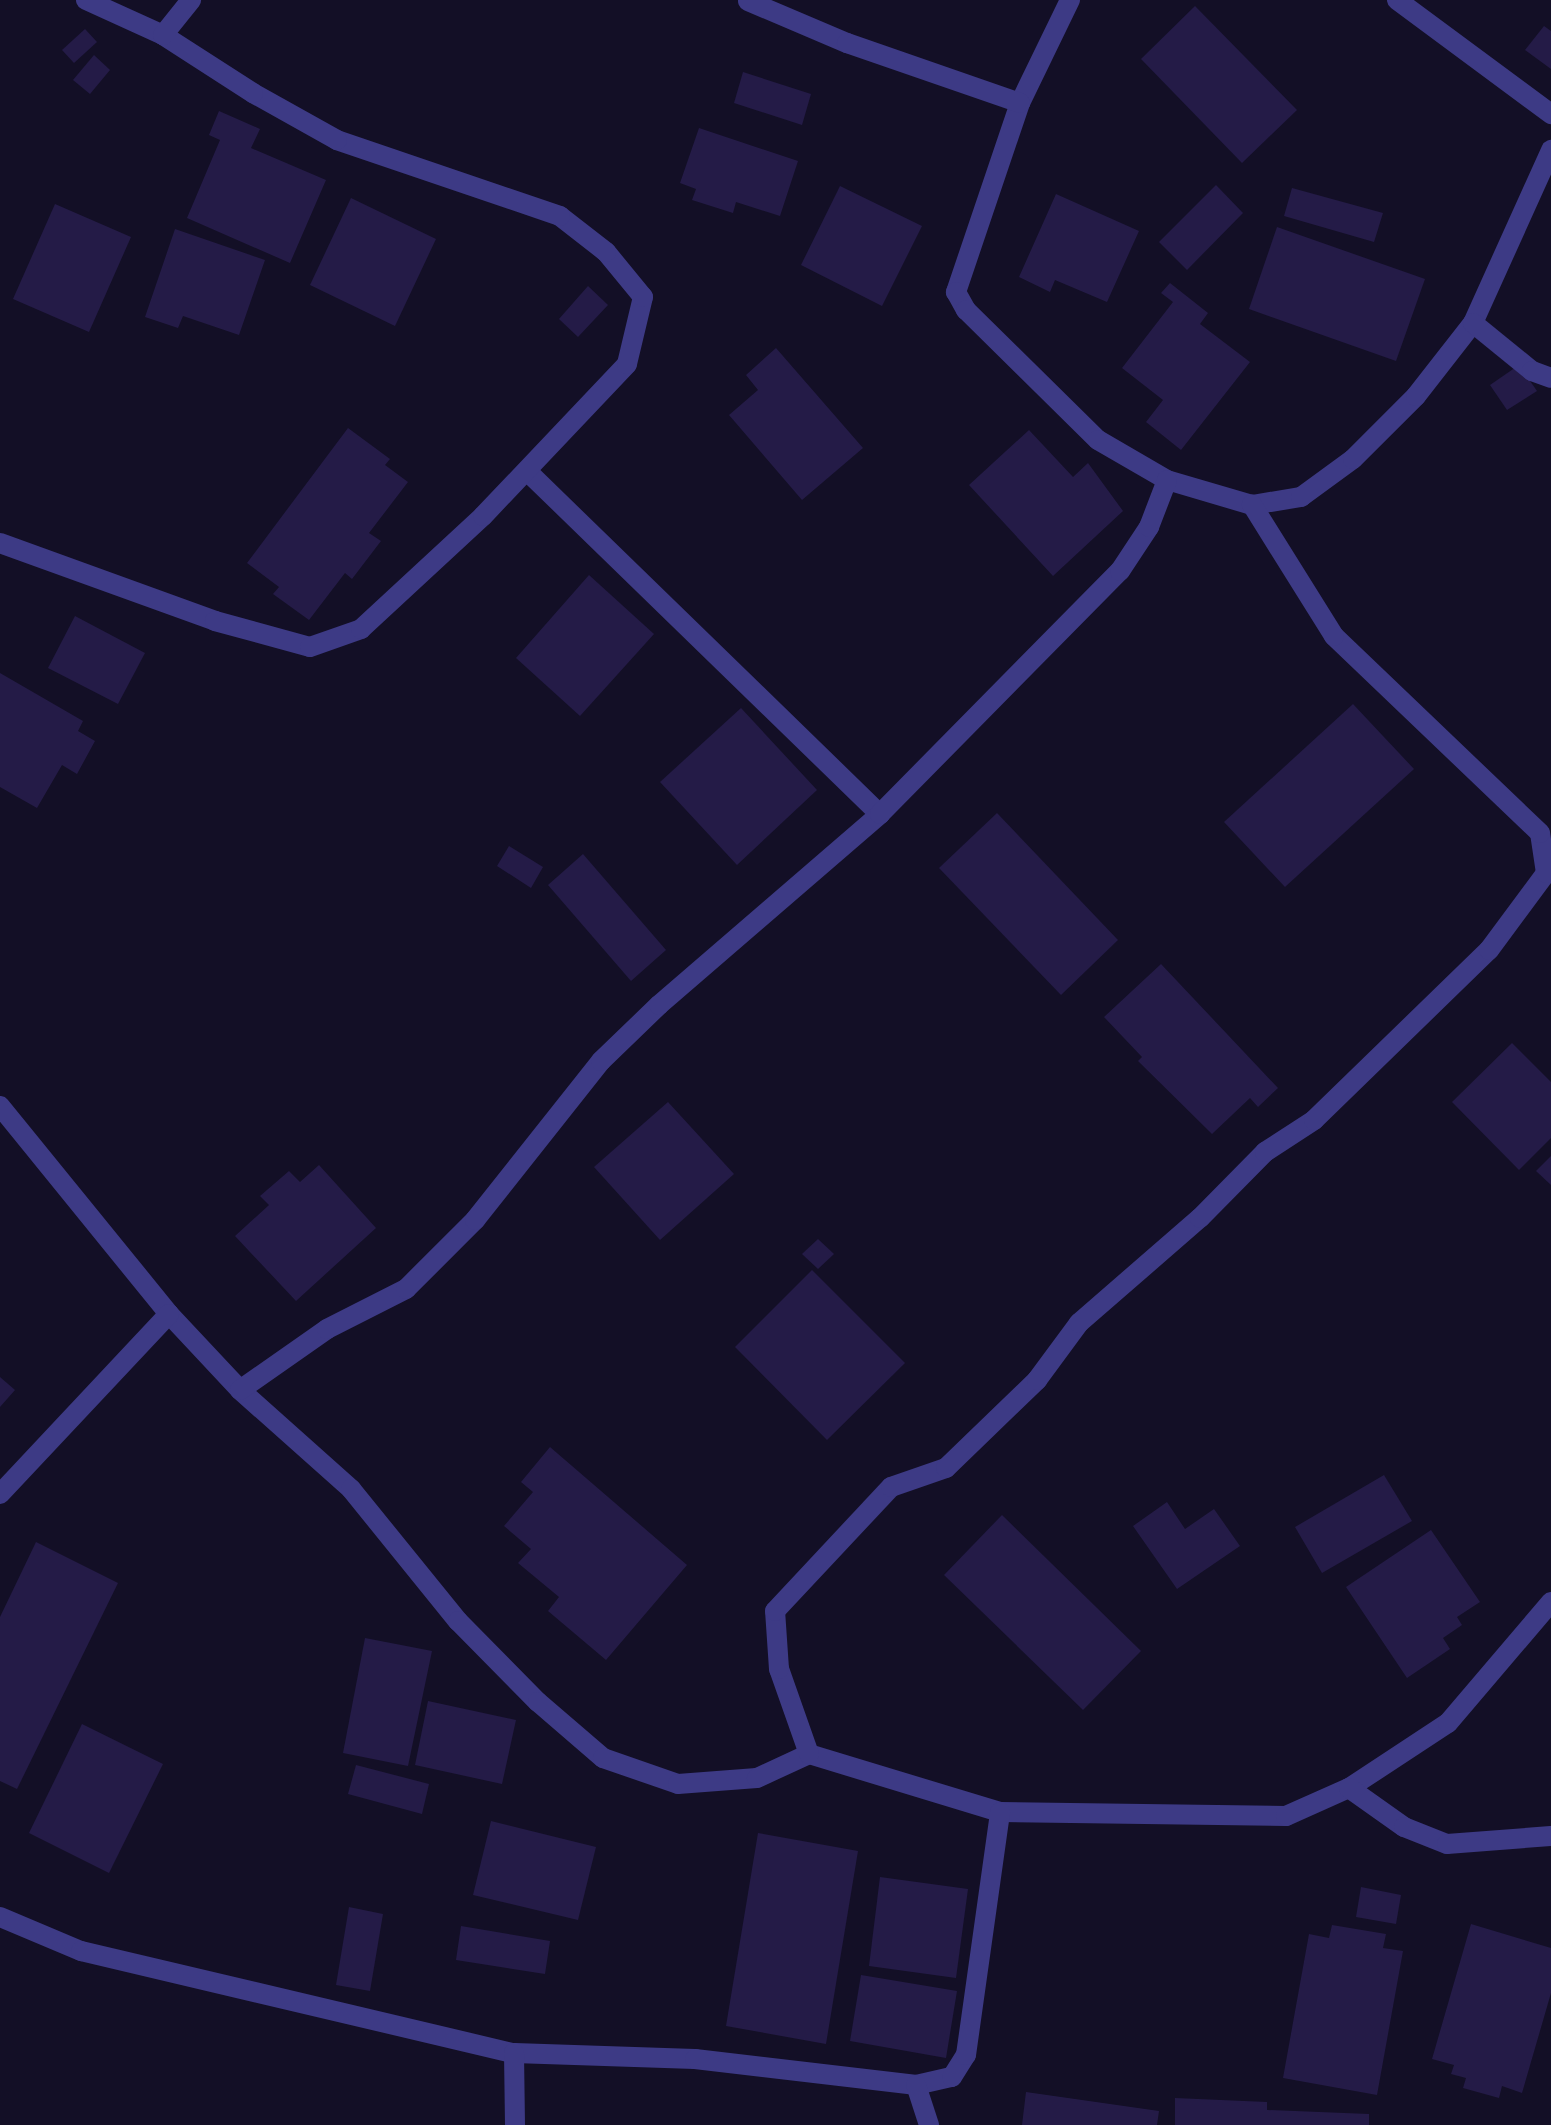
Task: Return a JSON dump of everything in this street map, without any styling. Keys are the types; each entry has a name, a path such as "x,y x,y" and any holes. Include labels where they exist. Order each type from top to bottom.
{"street":[{"path":"0,543 215,621 310,647 361,629 528,472 627,364 643,297 606,252 560,216 337,140 163,35 86,0"},
{"path":"163,35 191,0"},
{"path":"1070,0 1020,103 956,292 966,310 1098,440 1167,480 1252,505 1301,497 1353,459 1416,396 1473,323 1551,150"},
{"path":"1397,0 1551,114"},
{"path":"748,1 847,43 1020,103"},
{"path":"1473,323 1532,371 1551,378"},
{"path":"528,472 880,814"},
{"path":"240,1390 327,1329 406,1289 475,1220 601,1061 659,1005 880,814 1120,571 1149,527 1167,480"},
{"path":"809,1754 779,1669 775,1611 891,1487 946,1468 1037,1380 1079,1323 1200,1218 1265,1152 1314,1120 1489,950 1546,873 1540,833 1334,636 1252,505"},
{"path":"0,1106 169,1314 240,1390 351,1489 458,1621 538,1702 603,1758 678,1784 757,1778 809,1754 1000,1812 1286,1816 1349,1788 1448,1723 1551,1602"},
{"path":"0,1494 169,1314"},
{"path":"1349,1788 1404,1827 1447,1844 1551,1836"},
{"path":"0,1917 81,1951 514,2053 695,2059 916,2085 952,2077 966,2055 1000,1812"},
{"path":"514,2053 515,2125"},
{"path":"916,2085 929,2125"}],"building":[{"path":"1195,6 1297,110 1242,163 1141,59"},
{"path":"1544,26 1551,31 1551,69 1525,50"},
{"path":"85,29 97,42 74,63 62,50"},
{"path":"94,55 110,70 90,94 73,80"},
{"path":"743,72 811,94 802,125 734,103"},
{"path":"219,111 260,129 251,148 326,180 290,263 187,218 220,140 209,135"},
{"path":"699,128 798,161 780,216 736,202 733,213 692,200 696,189 680,183"},
{"path":"1216,185 1243,213 1187,270 1159,242"},
{"path":"840,186 922,226 882,306 801,265"},
{"path":"1292,188 1383,213 1374,242 1284,216"},
{"path":"1056,194 1139,231 1107,302 1055,280 1050,292 1019,277"},
{"path":"351,198 436,239 395,326 310,285"},
{"path":"55,204 131,237 89,332 13,299"},
{"path":"1277,227 1425,279 1396,361 1249,309"},
{"path":"175,229 265,260 239,335 183,316 178,328 145,317"},
{"path":"1170,283 1208,313 1200,324 1250,362 1181,450 1146,422 1163,400 1122,368 1173,302 1161,293"},
{"path":"588,286 608,305 578,337 559,319"},
{"path":"776,348 863,448 802,500 729,415 758,390 746,375"},
{"path":"1519,365 1537,391 1507,410 1490,385"},
{"path":"348,428 390,459 385,465 408,482 369,533 381,541 352,579 345,573 309,620 273,594 279,587 247,563"},
{"path":"1029,430 1073,477 1088,463 1123,511 1053,576 969,485"},
{"path":"589,575 654,634 580,716 516,658"},
{"path":"75,616 145,653 118,704 48,668"},
{"path":"0,673 83,721 78,731 95,741 77,774 62,765 37,808 0,787"},
{"path":"1353,704 1414,769 1285,887 1224,822"},
{"path":"741,708 817,790 737,865 660,782"},
{"path":"997,813 1118,940 1061,995 939,868"},
{"path":"509,846 543,867 531,888 497,866"},
{"path":"583,854 666,950 631,981 548,885"},
{"path":"1161,964 1278,1088 1258,1107 1250,1098 1212,1134 1138,1061 1142,1057 1104,1017"},
{"path":"1512,1043 1551,1082 1551,1138 1519,1170 1452,1102"},
{"path":"668,1102 734,1174 660,1240 594,1167"},
{"path":"1551,1156 1551,1185 1536,1171"},
{"path":"319,1165 376,1228 296,1301 235,1236 269,1205 260,1196 289,1171 300,1182"},
{"path":"818,1239 834,1254 818,1269 802,1254"},
{"path":"812,1270 905,1363 827,1440 735,1347"},
{"path":"0,1377 15,1390 0,1407"},
{"path":"550,1447 687,1565 606,1660 548,1611 559,1597 518,1563 531,1549 504,1526 533,1492 521,1482"},
{"path":"1384,1475 1412,1521 1322,1573 1295,1527"},
{"path":"1167,1502 1185,1529 1214,1509 1240,1546 1177,1589 1133,1526"},
{"path":"1002,1515 1141,1651 1083,1710 944,1575"},
{"path":"1431,1530 1480,1602 1457,1617 1462,1625 1443,1638 1450,1649 1407,1678 1346,1587"},
{"path":"36,1542 118,1583 17,1789 0,1781 0,1617"},
{"path":"365,1638 432,1651 408,1766 343,1753"},
{"path":"428,1701 516,1720 502,1784 415,1765"},
{"path":"82,1724 163,1764 109,1873 29,1833"},
{"path":"356,1765 429,1784 422,1814 348,1794"},
{"path":"491,1821 596,1847 578,1920 473,1895"},
{"path":"758,1833 858,1851 826,2044 726,2026"},
{"path":"880,1877 968,1889 956,1978 869,1966"},
{"path":"1361,1887 1401,1895 1396,1924 1356,1917"},
{"path":"349,1907 383,1914 370,1991 336,1985"},
{"path":"1471,1924 1551,1948 1551,1993 1522,2093 1502,2086 1499,2098 1463,2088 1466,2078 1451,2074 1454,2065 1432,2059"},
{"path":"1332,1925 1386,1934 1383,1948 1403,1951 1377,2095 1283,2078 1309,1934 1329,1938"},
{"path":"461,1926 550,1941 545,1974 456,1960"},
{"path":"861,1975 957,1991 946,2058 850,2041"},
{"path":"1026,2092 1159,2111 1157,2125 1022,2125"},
{"path":"1175,2098 1267,2102 1267,2110 1369,2114 1369,2125 1175,2125"}]}
